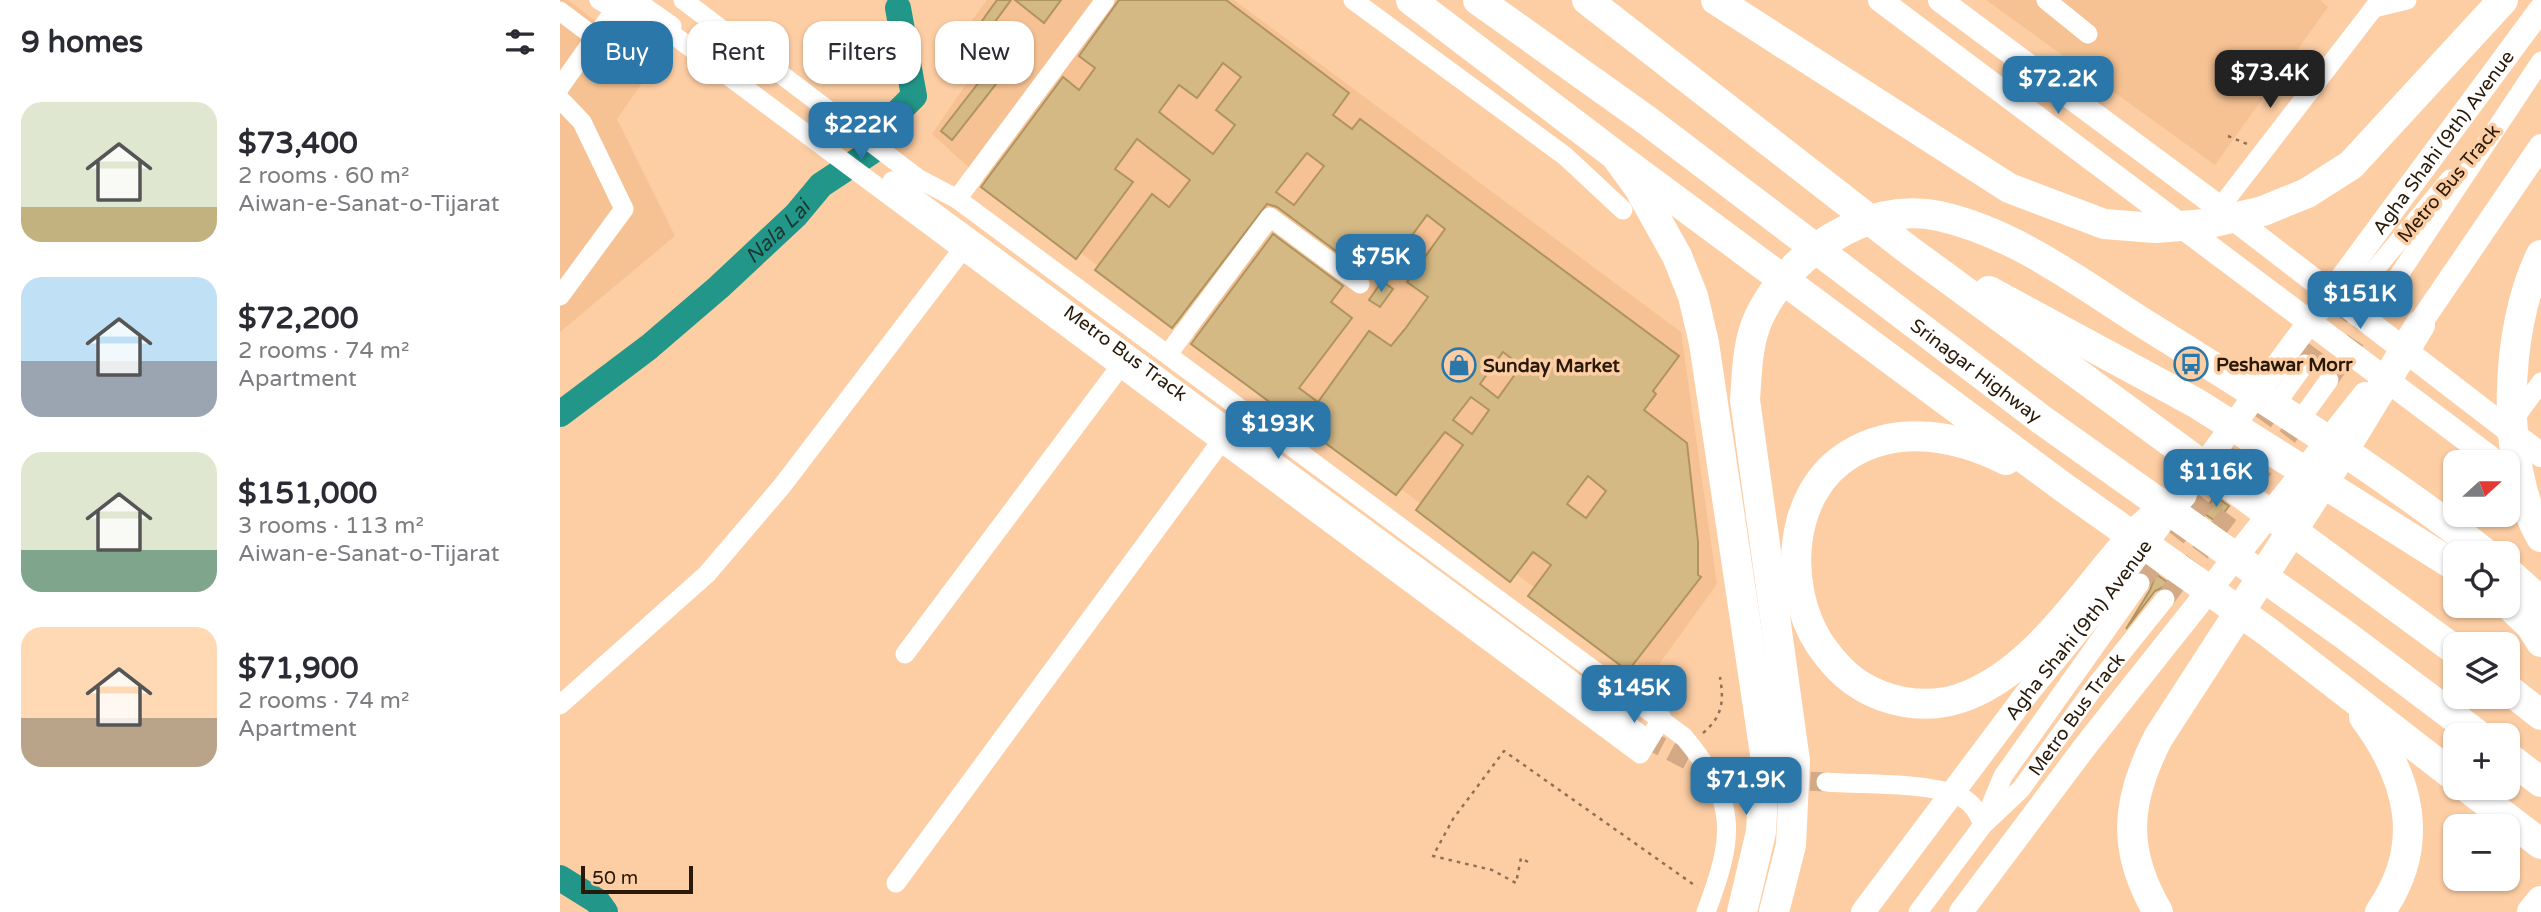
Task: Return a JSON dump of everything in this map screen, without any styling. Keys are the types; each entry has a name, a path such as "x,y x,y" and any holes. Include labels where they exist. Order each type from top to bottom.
{"highway":[{"path":"1411,0 1615,155 2063,487 2331,681 2443,768"},
{"name":"Srinagar Highway","path":"1478,0 1645,119 2042,421 2345,635 2462,723"},
{"path":"1587,0 1910,251 2443,641"},
{"path":"1716,0 2010,188 2104,224 2155,228 2206,224 2263,211 2307,193 2351,165 2503,0"},
{"path":"1615,155 1639,188 1677,256 1693,296 1704,343 1765,754 1761,832 1742,912"},
{"path":"1774,912 1791,845 1795,761 1745,400 1747,356 1758,318 1790,271 1815,248 1850,227 1896,215 1937,215 1987,231 2025,249 2327,442 2448,523 2470,541"},
{"path":"1910,251 2049,321 2196,403 2443,558"},
{"path":"2541,255 2519,315 2512,359 2516,457 2534,524 2541,537"},
{"path":"2158,912 2139,876 2130,835 2133,799 2144,767 2181,703 2334,466 2420,325"},
{"path":"2063,487 1960,440 1922,435 1884,441 1850,454 1824,477 1807,506 1795,544 1797,584 1808,625 1827,655 1852,683 1875,693 1906,704 1949,702 1971,695 1997,679 2038,647 2137,532 2182,494"},
{"path":"2520,583 2541,603"},
{"path":"2520,615 2541,642"},
{"path":"2331,681 2382,741 2399,775 2409,818 2406,857 2394,892 2380,912"},
{"path":"2520,699 2541,715"},
{"path":"2520,766 2541,782"},
{"path":"2484,800 2541,844"},
{"path":"2532,912 2541,901"}],"main road":[{"path":"1880,0 2480,450"},
{"path":"1940,0 2211,202 2541,454"},
{"name":"Agha Shahi (9th) Avenue","path":"1863,912 2028,692 2110,592 2541,9"},
{"path":"1961,912 2087,744 2420,325 2537,152"},
{"path":"2520,480 2541,496"}],"street":[{"path":"635,0 803,124"},
{"path":"683,0 827,112 907,189 962,250 1640,754 1662,718"},
{"path":"957,200 1105,0"},
{"path":"1353,0 1565,156 1623,210"},
{"path":"2046,0 2088,34"},
{"path":"2197,237 2211,202 2260,156 2372,3 2407,0"},
{"path":"605,21 612,4 668,31 803,124 907,189 957,200 1662,718 1690,744 1716,781 1724,803 1727,828 1725,853 1709,905"},
{"path":"560,12 581,27"},
{"path":"560,87 581,60"},
{"name":"Metro Bus Track","path":"2379,305 2541,61"},
{"path":"560,99 582,122 624,209 560,296"},
{"name":"Metro Bus Track","path":"2359,289 2510,111"},
{"name":"Metro Bus Track","path":"907,189 1542,658 1645,738"},
{"path":"1168,354 1270,217 1360,284"},
{"path":"560,705 707,574 782,486 962,250"},
{"path":"2281,397 2305,364"},
{"path":"905,654 1119,368"},
{"path":"2303,416 2329,380"},
{"path":"2507,428 2541,382"},
{"path":"896,883 1220,443"},
{"name":"Metro Bus Track","path":"1983,825 2003,776 2140,583"},
{"name":"Metro Bus Track","path":"1918,912 1983,825 2021,789 2096,685 2165,599"},
{"path":"1826,782 1939,790 1961,796 1978,811 1983,825"}],"path":[{"path":"2228,136 2245,143 2260,156"},
{"path":"1690,744 1718,719 1723,707 1720,677"},
{"path":"1528,862 1521,859 1516,883 1492,870 1433,856 1453,819 1504,751 1709,905"}],"shaded area":[{"path":"560,0 568,0 595,21 581,21 581,84 641,84 617,119 675,236 560,332"},
{"name":"Sunday Market","path":"987,0 1234,0 1681,332 1717,584 1652,674 987,184 932,134 966,84 1034,84 1034,21 971,21"},
{"path":"1986,0 2320,0 2328,7 2215,165"}],"building":[{"path":"997,0 1011,0 996,21 982,21"},
{"path":"1015,0 1061,0 1044,23"},
{"name":"Sunday Market","path":"1119,0 1226,0 1349,93 1333,115 1352,129 1360,119 1679,356 1653,391 1656,394 1644,410 1687,443 1698,542 1698,575 1701,577 1628,671 1528,596 1551,565 1533,552 1510,582 1416,510 1463,445 1445,432 1396,495 1191,344 1273,234 1343,286 1331,302 1352,318 1299,388 1318,402 1369,331 1391,346 1428,297 1407,282 1445,229 1427,215 1388,268 1367,252 1356,266 1277,207 1267,204 1172,328 1095,270 1152,194 1169,207 1190,180 1137,139 1115,169 1133,182 1076,259 981,187 1063,77 1079,90 1095,68 1079,56","holes":["1223,63 1241,77 1216,110 1235,125 1213,154 1159,112 1179,85 1197,98","1307,153 1324,166 1294,205 1276,192","1503,352 1521,366 1498,398 1480,384","1471,397 1489,410 1472,434 1453,420","1588,476 1606,491 1586,518 1567,504"]},
{"path":"978,84 996,84 952,140 941,131"},
{"path":"1382,281 1393,289 1380,307 1369,300"},
{"path":"2246,455 2261,464 2250,478 2236,468"},
{"path":"2215,496 2229,506 2217,522 2203,513"},
{"path":"2156,574 2170,584 2155,591 2126,629 2150,590"}],"waterway":[{"path":"898,8 901,0"},
{"name":"Nala Lai","path":"560,414 649,347 719,287 796,215 821,185 871,152 895,115 914,96 898,8"},
{"name":"Nala Lai","path":"560,878 597,901 605,912"}],"tunnel":[{"path":"2305,364 2354,296"},
{"path":"2329,380 2375,311"},
{"path":"2140,583 2214,490 2281,397"},
{"path":"2165,599 2303,416"},
{"path":"1645,738 1695,764 1733,777 1826,782"}],"place":[{"name":"Peshawar Morr","path":"2191,364"},
{"name":"Sunday Market","path":"1459,365"}]}
